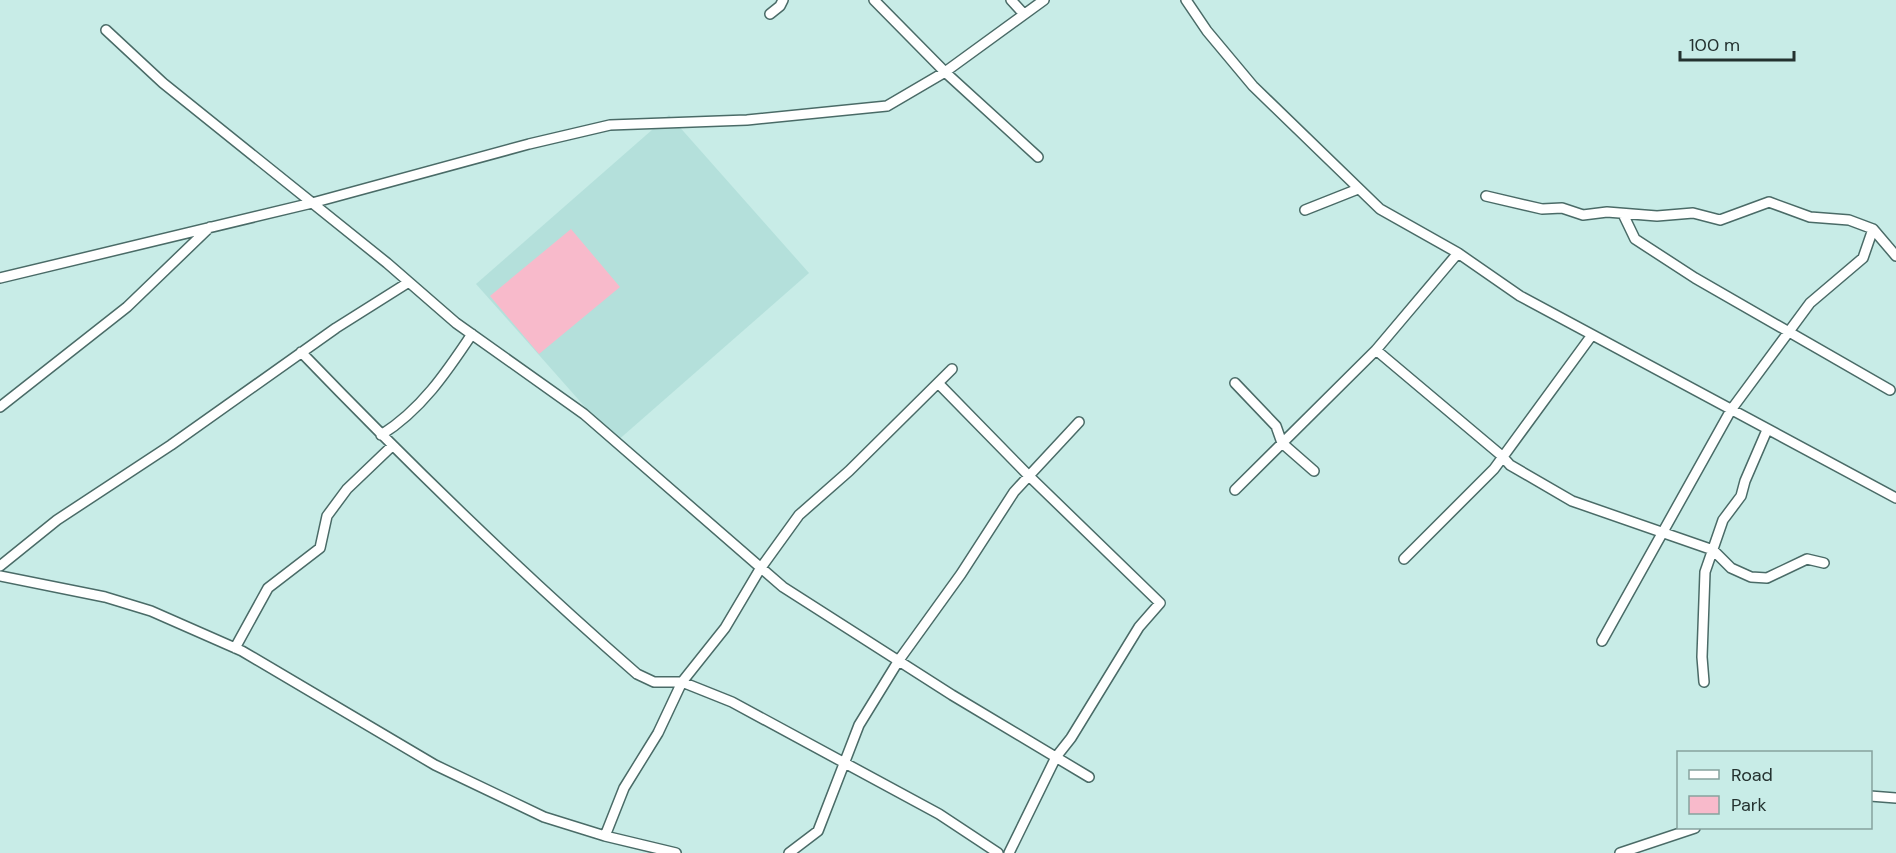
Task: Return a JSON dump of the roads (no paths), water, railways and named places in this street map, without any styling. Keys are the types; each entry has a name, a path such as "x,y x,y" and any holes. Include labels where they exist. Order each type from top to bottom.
{"street":[{"path":"770,14 780,6 783,0"},
{"path":"874,0 945,72 1038,157"},
{"path":"1011,0 1023,13"},
{"path":"0,278 212,225 312,203 529,144 610,125 747,120 887,106 945,72 1023,13 1044,0"},
{"path":"1186,0 1207,30 1253,86 1380,209 1458,253 1520,296 1896,498"},
{"path":"106,30 163,83 472,334 584,414 783,587 1089,777"},
{"path":"1305,210 1358,189"},
{"path":"1486,196 1542,209 1562,208 1583,215 1606,212 1657,216 1693,213 1720,220 1769,202 1810,216 1849,220 1873,230 1896,256"},
{"path":"1623,214 1635,240 1695,278 1890,390"},
{"path":"0,408 127,307 212,225"},
{"path":"1602,641 1731,410 1810,303 1863,258 1873,230"},
{"path":"1234,490 1376,350 1458,253"},
{"path":"0,566 57,520 171,445 301,352 409,282"},
{"path":"381,435 419,406 439,384 472,334"},
{"path":"1404,559 1494,469 1592,335"},
{"path":"1376,350 1510,465 1572,501 1713,550 1731,568 1750,577 1767,578 1807,559 1824,563"},
{"path":"301,352 392,446 523,572 637,674 654,682 682,682 732,702 939,814 998,853"},
{"path":"604,836 624,788 658,733 682,682 725,628 760,569 799,515 849,471 952,369"},
{"path":"938,383 1029,476 1160,603 1139,627 1071,738 1056,757 1009,853"},
{"path":"1235,383 1276,426 1282,443 1314,471"},
{"path":"789,853 818,831 859,725 899,660 961,574 1014,492 1079,423"},
{"path":"1704,682 1702,657 1705,572 1723,520 1741,496 1767,430"},
{"path":"235,648 268,588 320,548 327,516 347,489 392,446"},
{"path":"0,576 105,597 151,611 235,648 435,765 544,818 604,836 676,853"},
{"path":"1872,796 1896,798"},
{"path":"1620,853 1692,829"}]}
